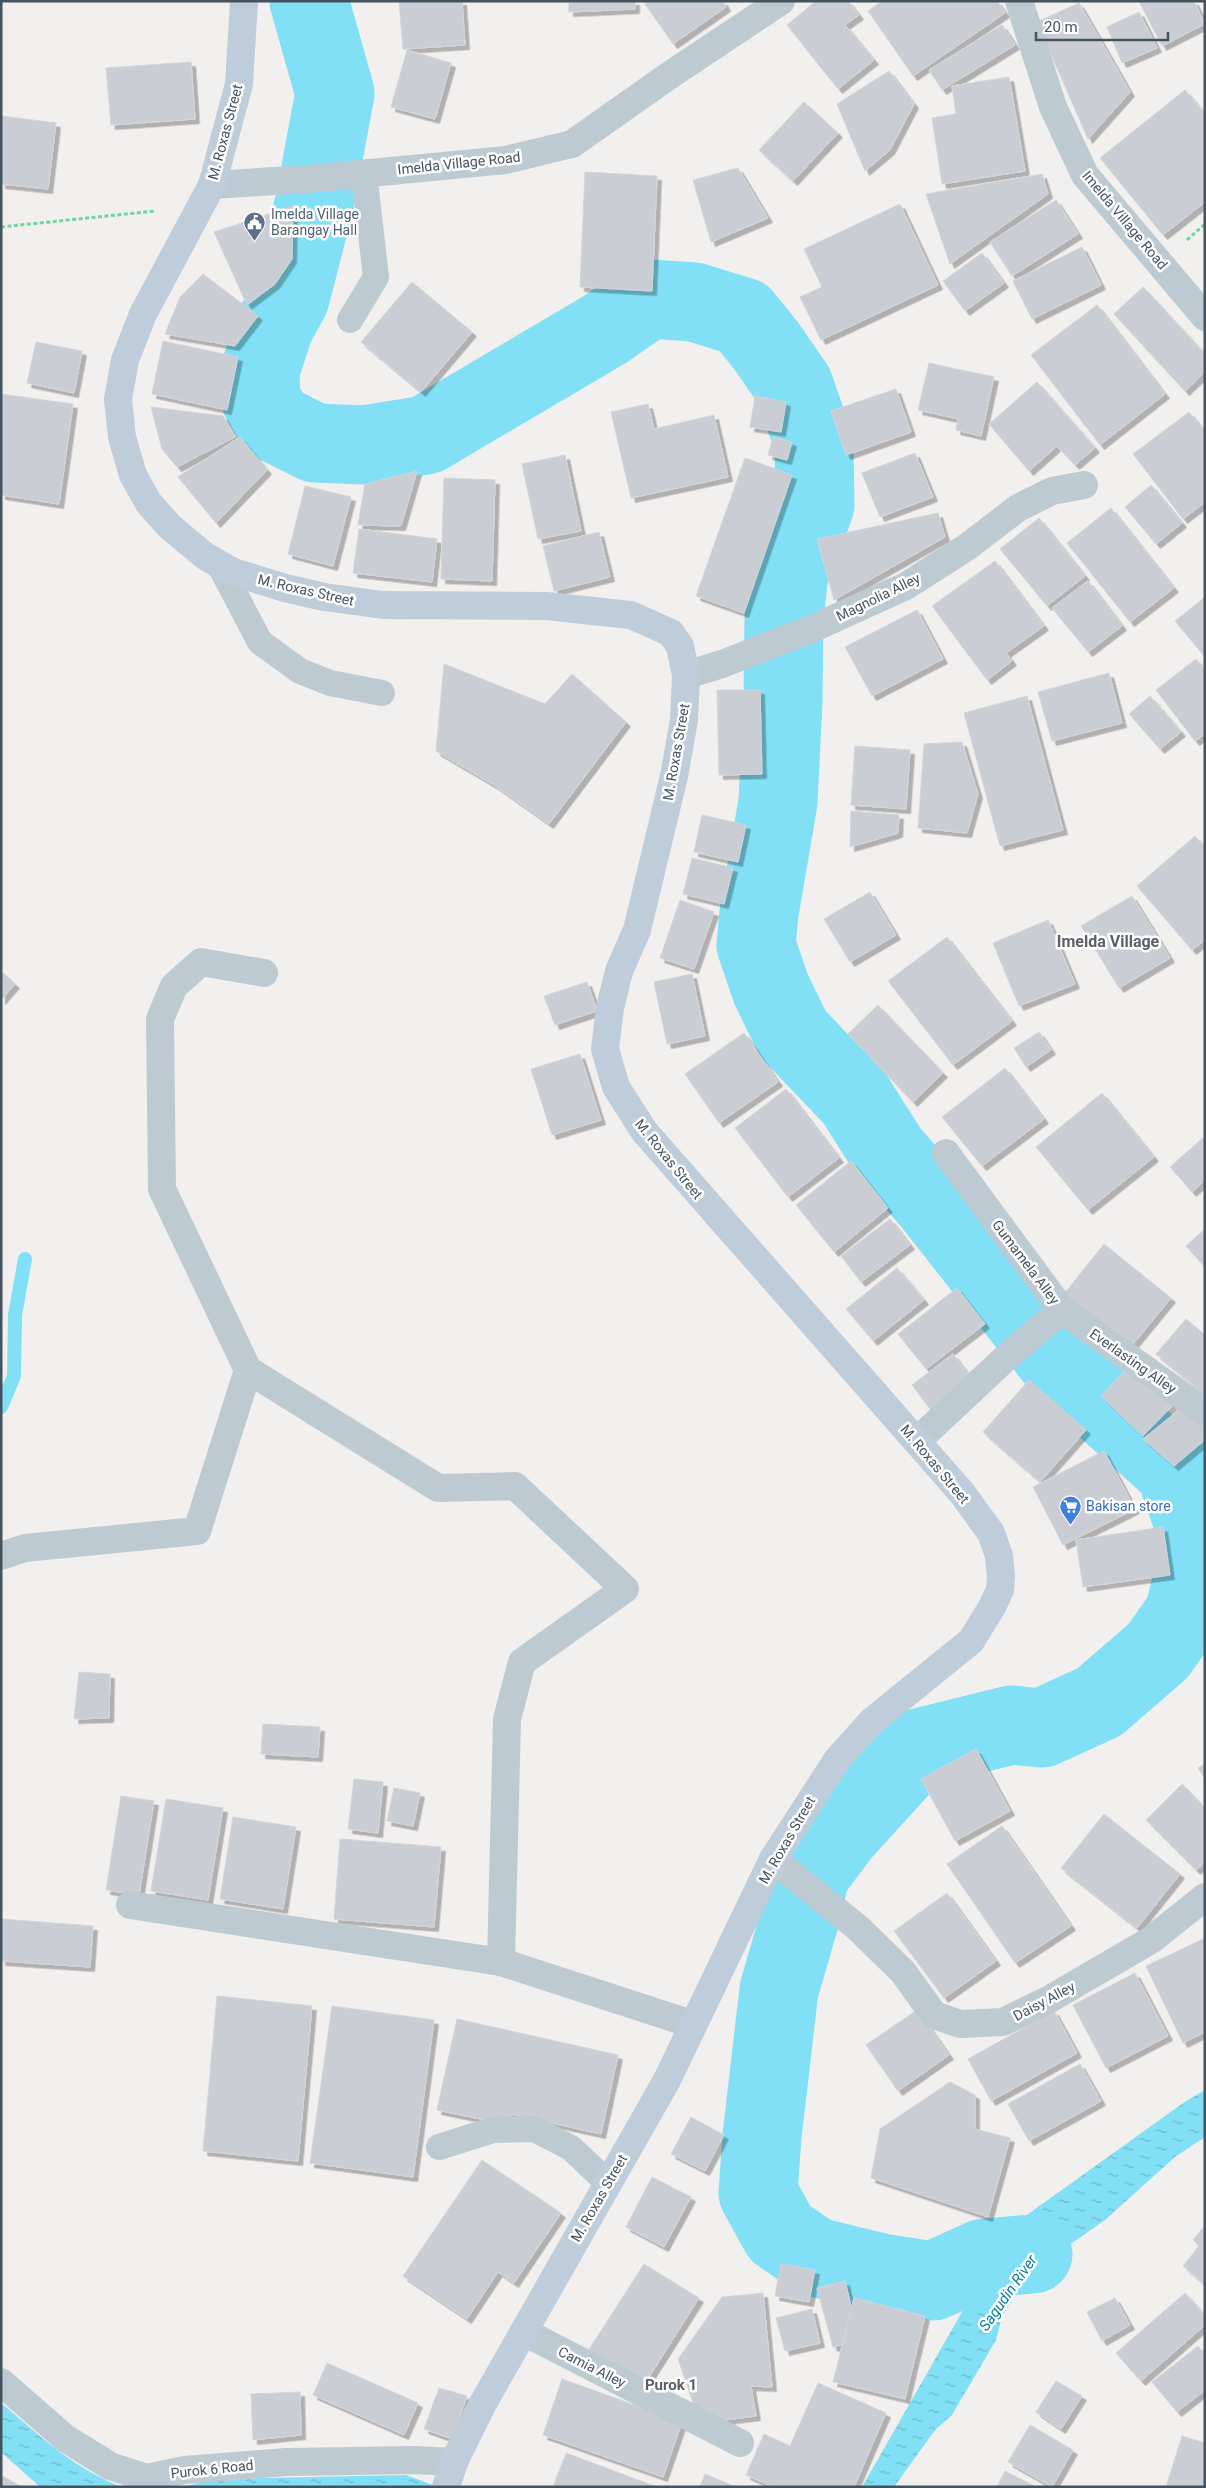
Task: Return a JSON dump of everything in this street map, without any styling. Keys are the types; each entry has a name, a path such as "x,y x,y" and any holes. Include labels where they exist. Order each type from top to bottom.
{"main road":[{"name":"M. Roxas Street","path":"244,1 239,84 206,195 143,314 125,360 118,399 122,437 130,465 148,502 169,526 205,556 233,572 285,588 324,597 383,605 546,606 631,615 671,633 680,646 686,675 684,720 674,776 636,930 619,971 610,1008 605,1049 616,1087 644,1131 962,1493 991,1533 998,1556 1001,1577 1000,1590 971,1641 944,1665 871,1722 837,1760 773,1859 692,2024 667,2080 567,2251 482,2405 449,2477"}],"street":[{"name":"Imelda Village Road","path":"206,195 307,179 506,160 572,144 670,74 781,1"},
{"name":"Imelda Village Road","path":"1019,1 1053,107 1085,175 1205,317"},
{"name":"Magnolia Alley","path":"686,675 722,664 810,630 906,586 967,547 1018,508 1052,491 1084,485"},
{"path":"264,972 201,962 174,986 160,1019 162,1190 248,1370 438,1488 515,1486 625,1589 522,1662 507,1719 500,1962"},
{"name":"Gumamela Alley","path":"917,1441 1011,1353 1055,1316 946,1153"},
{"name":"Everlasting Alley","path":"1055,1316 1205,1412"},
{"path":"1,1556 25,1548 197,1531 248,1370"},
{"name":"Daisy Alley","path":"773,1859 858,1928 903,1972 934,2014 960,2024 1003,2022 1048,2000 1151,1940 1205,1897"},
{"path":"130,1905 500,1962 692,2024"},
{"name":"Camia Alley","path":"524,2332 740,2444"},
{"name":"Purok 6 Road","path":"1,2382 65,2438 110,2466 147,2478 184,2470 286,2462 415,2460 449,2477"}],"lane":[{"path":"350,320 376,277 352,174"},
{"path":"219,564 260,642 300,670 330,683 382,693"},
{"path":"439,2147 493,2130 534,2128 571,2148 608,2183"}],"path":[{"path":"1,227 206,195"}],"water":[{"name":"Sagudin River","path":"1205,2090 1205,2137 1175,2157 1105,2220 1058,2253 1017,2293 1002,2316 996,2340 952,2415 935,2430 894,2487 862,2487 966,2305 1017,2222 1186,2101"},
{"path":"1,2403 43,2439 73,2461 88,2471 122,2487 40,2487 1,2452"},
{"path":"406,2475 438,2487 182,2487 215,2479"}],"building":[{"path":"399,1 462,1 465,45 403,49"},
{"path":"569,1 635,1 635,9 569,12"},
{"path":"649,1 723,1 726,7 673,44 645,4"},
{"path":"816,1 848,1 859,15 845,25 874,60 838,89 787,25"},
{"path":"882,1 997,1 1005,13 913,76 868,11"},
{"path":"1139,1 1194,1 1205,24 1162,46"},
{"path":"1079,3 1130,92 1088,139 1037,22"},
{"path":"1139,12 1157,48 1122,63 1107,27"},
{"path":"1002,25 1015,45 942,90 929,70"},
{"path":"407,50 451,63 435,119 391,107"},
{"path":"191,62 195,119 111,125 106,68"},
{"path":"889,71 914,104 890,150 865,171 837,104"},
{"path":"1009,77 1025,171 942,184 932,118 956,114 952,86"},
{"path":"1185,90 1205,114 1205,202 1163,235 1100,158"},
{"path":"804,102 838,133 793,181 759,150"},
{"path":"2,116 56,123 48,189 1,184"},
{"path":"738,168 768,218 711,242 693,180"},
{"path":"585,172 657,176 652,291 580,287"},
{"path":"1042,174 1048,194 950,264 926,194"},
{"path":"1056,200 1078,234 1012,276 990,242"},
{"path":"900,204 938,285 821,340 800,297 822,287 804,249"},
{"path":"293,206 292,259 275,284 247,305 214,232"},
{"path":"1082,247 1101,285 1032,319 1013,281"},
{"path":"982,253 1004,283 965,311 943,281"},
{"path":"203,274 258,316 235,346 165,334 180,297"},
{"path":"412,282 472,332 421,392 361,342"},
{"path":"1143,287 1205,354 1205,372 1185,391 1114,314"},
{"path":"1097,305 1165,394 1100,445 1031,355"},
{"path":"163,341 238,357 227,410 152,394"},
{"path":"36,342 82,351 74,393 27,383"},
{"path":"929,363 994,377 981,436 956,430 958,419 918,410"},
{"path":"1037,382 1095,448 1075,465 1057,446 1029,471 989,424"},
{"path":"896,389 911,432 846,455 831,411"},
{"path":"1,394 73,404 59,504 1,495"},
{"path":"755,396 786,402 781,432 750,427"},
{"path":"648,404 654,429 714,415 728,477 631,498 611,412"},
{"path":"151,407 223,416 235,437 177,467 162,449"},
{"path":"1189,412 1205,432 1205,502 1183,519 1133,454"},
{"path":"240,437 267,470 216,523 178,477"},
{"path":"773,437 792,442 787,460 768,455"},
{"path":"915,453 933,497 880,517 862,473"},
{"path":"565,455 581,531 538,539 522,464"},
{"path":"745,458 792,475 744,613 696,596"},
{"path":"417,471 401,526 358,525 365,484"},
{"path":"444,478 495,480 492,581 441,579"},
{"path":"1151,485 1182,523 1156,544 1125,507"},
{"path":"305,486 351,497 333,566 288,554"},
{"path":"1111,508 1174,588 1130,622 1067,543"},
{"path":"938,513 945,537 834,600 817,539"},
{"path":"1039,518 1085,576 1047,606 1000,549"},
{"path":"359,529 437,539 432,582 353,573"},
{"path":"599,532 610,577 554,591 543,546"},
{"path":"995,561 1044,626 1006,653 1012,661 987,680 932,606"},
{"path":"1088,581 1122,626 1088,652 1052,608"},
{"path":"1205,597 1205,657 1175,621"},
{"path":"917,610 943,659 872,696 845,647"},
{"path":"1196,659 1205,670 1205,734 1195,741 1156,690"},
{"path":"444,664 545,704 572,674 626,722 549,824 494,785 436,751"},
{"path":"1109,673 1122,723 1052,741 1038,692"},
{"path":"717,690 760,690 762,774 719,775"},
{"path":"1027,696 1063,830 1000,846 964,713"},
{"path":"1150,696 1181,732 1160,749 1129,714"},
{"path":"962,742 978,794 967,833 918,828 924,744"},
{"path":"855,746 910,750 906,809 851,805"},
{"path":"851,811 899,815 898,833 850,847"},
{"path":"702,815 746,825 738,862 694,852"},
{"path":"1195,836 1205,848 1205,940 1192,950 1137,886"},
{"path":"692,858 733,868 724,904 683,894"},
{"path":"870,892 896,935 850,962 824,919"},
{"path":"1132,896 1170,958 1119,988 1081,926"},
{"path":"680,900 714,912 694,969 660,958"},
{"path":"1048,920 1075,984 1019,1006 993,943"},
{"path":"947,937 1012,1021 953,1065 888,981"},
{"path":"1,971 15,984 1,1000"},
{"path":"692,974 705,1036 667,1044 654,982"},
{"path":"587,982 597,1011 555,1025 544,996"},
{"path":"878,1005 943,1073 913,1102 848,1034"},
{"path":"1039,1032 1051,1050 1026,1067 1014,1048"},
{"path":"744,1033 778,1082 719,1123 685,1074"},
{"path":"580,1054 601,1120 552,1135 531,1069"},
{"path":"1005,1068 1044,1119 982,1166 942,1117"},
{"path":"786,1089 839,1158 788,1197 735,1128"},
{"path":"1102,1093 1154,1157 1088,1210 1036,1147"},
{"path":"1205,1136 1205,1180 1192,1192 1170,1167"},
{"path":"851,1161 888,1208 834,1252 796,1205"},
{"path":"890,1219 910,1245 861,1282 841,1256"},
{"path":"1205,1229 1205,1267 1186,1246"},
{"path":"1104,1244 1171,1298 1130,1348 1064,1294"},
{"path":"897,1268 924,1300 873,1341 846,1309"},
{"path":"957,1288 985,1324 926,1369 898,1334"},
{"path":"1186,1319 1205,1335 1205,1394 1156,1354"},
{"path":"953,1354 971,1378 930,1409 912,1385"},
{"path":"1128,1367 1175,1403 1143,1436 1101,1396"},
{"path":"1029,1380 1086,1430 1040,1482 983,1432"},
{"path":"1185,1405 1205,1421 1205,1440 1174,1466 1143,1439"},
{"path":"1104,1451 1135,1509 1063,1545 1033,1487"},
{"path":"1163,1527 1170,1575 1083,1587 1076,1540"},
{"path":"79,1672 110,1674 109,1718 74,1719"},
{"path":"263,1724 320,1727 318,1757 261,1754"},
{"path":"976,1749 1010,1811 955,1841 921,1779"},
{"path":"1205,1764 1205,1779 1198,1768"},
{"path":"354,1779 383,1782 378,1833 348,1829"},
{"path":"1182,1784 1205,1808 1205,1862 1196,1870 1146,1820"},
{"path":"394,1788 420,1793 413,1826 387,1821"},
{"path":"121,1796 154,1801 139,1895 106,1890"},
{"path":"166,1799 223,1808 208,1900 151,1891"},
{"path":"1104,1814 1180,1874 1137,1928 1061,1868"},
{"path":"233,1817 296,1827 283,1909 220,1899"},
{"path":"1002,1826 1071,1926 1015,1963 947,1864"},
{"path":"340,1839 441,1847 434,1927 334,1919"},
{"path":"947,1893 996,1961 944,1998 894,1931"},
{"path":"1,1919 93,1926 90,1967 1,1961"},
{"path":"1205,1938 1205,2032 1183,2043 1146,1966"},
{"path":"1135,1973 1168,2036 1106,2068 1073,2005"},
{"path":"217,1996 312,2006 298,2161 203,2151"},
{"path":"332,2006 434,2020 413,2177 310,2163"},
{"path":"917,2010 949,2055 898,2091 866,2045"},
{"path":"1054,2011 1077,2053 991,2101 968,2059"},
{"path":"457,2019 618,2055 601,2134 511,2114 509,2125 437,2110"},
{"path":"1080,2064 1101,2101 1029,2141 1008,2104"},
{"path":"950,2082 975,2095 975,2129 1010,2138 988,2217 871,2178 880,2129"},
{"path":"691,2117 724,2135 705,2171 671,2154"},
{"path":"482,2160 561,2213 514,2283 498,2272 467,2319 403,2276"},
{"path":"652,2177 691,2197 664,2247 626,2227"},
{"path":"1203,2228 1205,2230 1204,2284 1183,2266 1199,2246 1193,2240"},
{"path":"644,2264 699,2298 644,2385 588,2351"},
{"path":"781,2264 815,2270 809,2302 775,2296"},
{"path":"845,2281 859,2340 833,2347 817,2288"},
{"path":"763,2293 772,2387 751,2386 756,2416 700,2423 678,2359 722,2297"},
{"path":"1185,2293 1205,2316 1205,2325 1141,2381 1116,2353"},
{"path":"854,2298 925,2316 905,2399 833,2382"},
{"path":"1115,2298 1130,2325 1102,2341 1087,2312"},
{"path":"812,2309 820,2343 785,2351 776,2318"},
{"path":"1198,2346 1205,2355 1205,2390 1177,2412 1152,2382"},
{"path":"327,2363 418,2403 404,2435 313,2395"},
{"path":"562,2379 682,2422 663,2477 543,2435"},
{"path":"1056,2381 1082,2396 1061,2429 1036,2412"},
{"path":"818,2383 886,2413 854,2487 773,2487 746,2475 764,2434 790,2446"},
{"path":"439,2388 467,2396 452,2439 424,2429"},
{"path":"300,2392 301,2435 253,2440 251,2394"},
{"path":"1030,2425 1073,2450 1052,2487 1008,2462"},
{"path":"1182,2436 1205,2443 1205,2487 1166,2487"},
{"path":"566,2453 657,2487 553,2487"},
{"path":"1005,2471 1036,2487 997,2487"},
{"path":"705,2474 736,2487 700,2487"},
{"path":"1,2475 22,2487 1,2487"}],"waterway":[{"name":"Sagudin River","path":"309,1 335,93 315,201 290,298 274,327 260,371 261,400 275,423 315,443 364,445 426,435 604,330 649,299 694,302 743,317 794,386 814,444 815,505 789,574 784,617 783,702 778,802 759,913 756,945 771,989 793,1034 855,1099 888,1151 932,1202 1066,1372 1175,1470 1194,1524 1195,1569 1184,1614 1158,1651 1099,1702 1042,1728 1011,1725 918,1748 840,1834 810,1874 801,1914 779,1990 762,2136 758,2193 780,2233 815,2257 881,2273 933,2281 984,2258 1033,2254"},
{"path":"1,1407 14,1376 15,1315 25,1259"}],"place":[{"name":"Imelda Village Barangay Hall","path":"255,241"},
{"name":"Bakisan store","path":"1070,1525"}],"district":[{"name":"Imelda Village","path":"1108,941"},
{"name":"Purok 1","path":"671,2385"}]}
